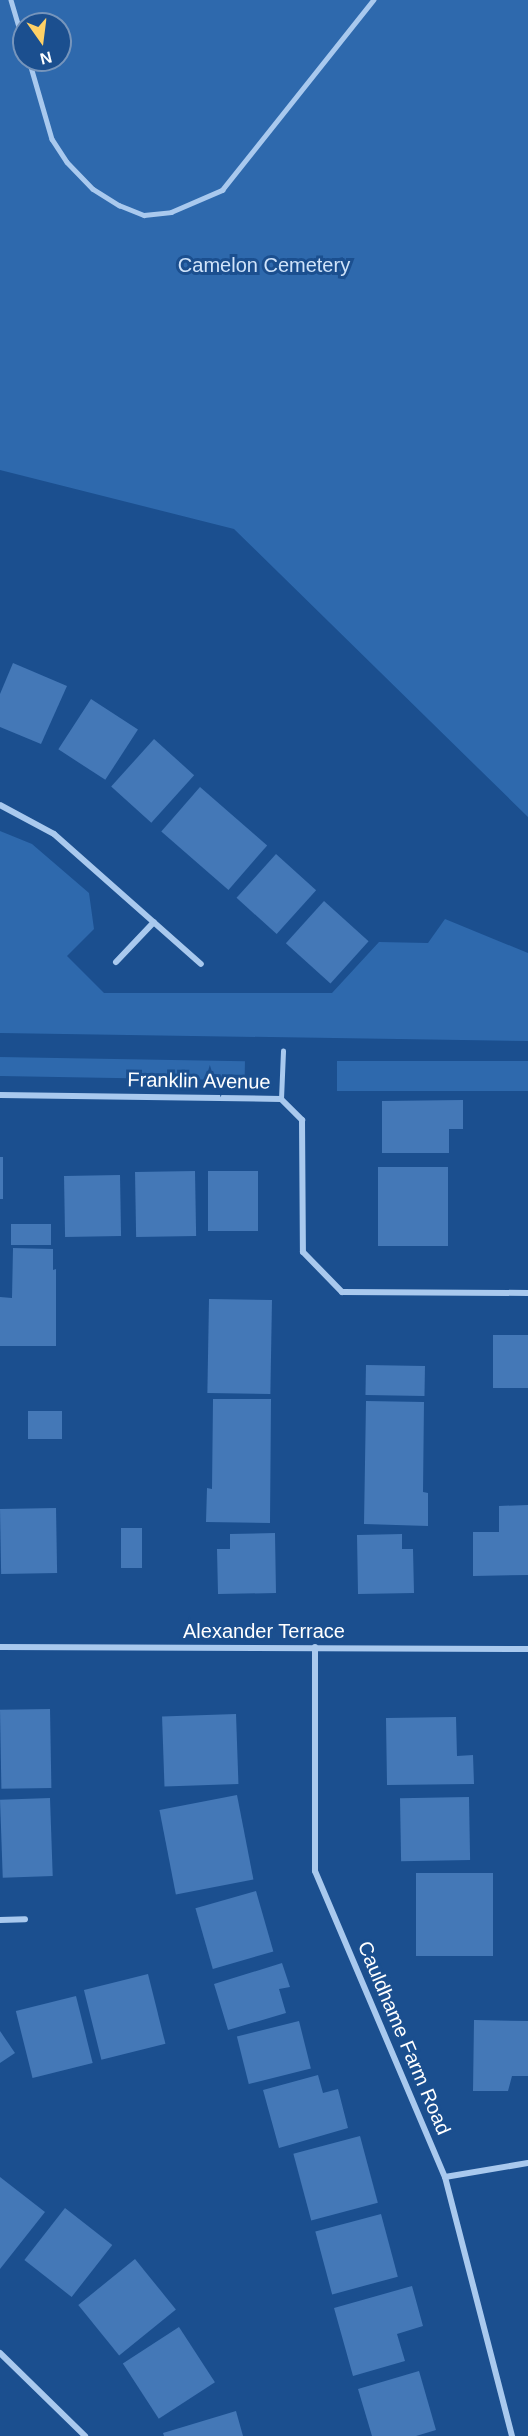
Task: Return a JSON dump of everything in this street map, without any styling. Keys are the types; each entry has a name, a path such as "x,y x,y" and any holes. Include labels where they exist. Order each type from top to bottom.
{"street":[{"path":"0,805 54,834 201,964"},
{"path":"116,962 154,922"},
{"name":"Franklin Avenue","path":"0,1095 281,1099 302,1120 303,1252 342,1292 528,1293"},
{"name":"Alexander Terrace","path":"0,1647 528,1649"},
{"name":"Cauldhame Farm Road","path":"315,1647 315,1870 445,2177 512,2436"},
{"path":"0,1920 25,1919"},
{"path":"445,2177 528,2163"},
{"path":"0,2354 85,2436"}],"lane":[{"path":"32,72 52,139 67,162 93,189 119,205 144,214 171,212 222,190 373,0"},
{"path":"281,1099 283,1051"}],"green space":[{"name":"Camelon Cemetery","path":"0,0 528,0 528,817 234,529 0,470"},
{"path":"0,831 32,844 89,893 94,929 67,956 104,993 332,993 379,942 428,943 445,919 528,953 528,1041 0,1033"},
{"path":"0,1057 245,1061 245,1080 0,1076"},
{"path":"337,1061 528,1061 528,1091 337,1091"}],"building":[{"path":"13,663 67,686 41,744 0,727 0,694"},
{"path":"91,699 138,729 105,780 58,749"},
{"path":"154,739 194,775 151,823 111,787"},
{"path":"200,787 267,845 228,890 161,832"},
{"path":"276,854 316,890 277,934 237,898"},
{"path":"324,901 369,941 330,984 286,943"},
{"path":"463,1100 463,1129 449,1129 449,1153 382,1153 382,1101"},
{"path":"0,1157 3,1157 3,1199 0,1199"},
{"path":"378,1167 448,1167 448,1246 378,1246"},
{"path":"195,1171 196,1236 136,1237 135,1172"},
{"path":"208,1171 258,1171 258,1231 208,1231"},
{"path":"120,1175 121,1236 65,1237 64,1176"},
{"path":"11,1224 51,1224 51,1245 11,1245"},
{"path":"13,1248 53,1249 53,1270 56,1269 56,1346 0,1346 0,1297 12,1298"},
{"path":"209,1299 272,1300 270,1394 207,1393"},
{"path":"493,1335 528,1335 528,1388 493,1388"},
{"path":"366,1365 425,1366 424,1396 365,1395"},
{"path":"213,1399 271,1399 270,1523 206,1522 207,1488 212,1489"},
{"path":"366,1401 424,1402 423,1492 428,1493 428,1526 364,1524"},
{"path":"28,1411 62,1411 62,1439 28,1439"},
{"path":"528,1505 528,1575 473,1576 473,1532 499,1532 499,1506"},
{"path":"56,1508 57,1573 1,1574 0,1509"},
{"path":"121,1528 142,1528 142,1568 121,1568"},
{"path":"275,1533 276,1593 218,1594 217,1549 230,1549 230,1534"},
{"path":"402,1534 402,1549 413,1549 414,1593 358,1594 357,1535"},
{"path":"50,1709 51,1788 1,1789 0,1710"},
{"path":"236,1714 238,1784 164,1787 162,1717"},
{"path":"456,1717 457,1756 473,1755 474,1784 387,1785 386,1718"},
{"path":"237,1795 253,1879 176,1894 159,1810"},
{"path":"469,1797 470,1860 401,1861 400,1798"},
{"path":"50,1798 53,1876 3,1878 0,1800"},
{"path":"416,1873 493,1873 493,1956 416,1956"},
{"path":"256,1891 273,1952 213,1969 195,1908"},
{"path":"282,1963 290,1987 279,1989 286,2013 228,2030 214,1984"},
{"path":"148,1974 165,2044 101,2060 84,1990"},
{"path":"76,1996 93,2063 33,2078 16,2011"},
{"path":"474,2020 528,2021 528,2076 512,2076 508,2091 473,2091"},
{"path":"299,2021 311,2069 249,2084 237,2036"},
{"path":"0,2031 15,2053 0,2063"},
{"path":"318,2075 323,2093 338,2089 348,2128 279,2148 263,2090"},
{"path":"360,2136 378,2203 311,2221 293,2154"},
{"path":"0,2177 45,2212 0,2269"},
{"path":"65,2208 112,2245 72,2297 24,2260"},
{"path":"381,2214 398,2277 332,2294 315,2232"},
{"path":"135,2259 176,2310 119,2355 78,2305"},
{"path":"412,2286 423,2326 397,2334 405,2361 353,2376 334,2308"},
{"path":"179,2327 215,2382 159,2419 123,2363"},
{"path":"419,2371 436,2430 416,2436 372,2436 358,2389"},
{"path":"236,2411 243,2436 164,2436 163,2433"}]}
